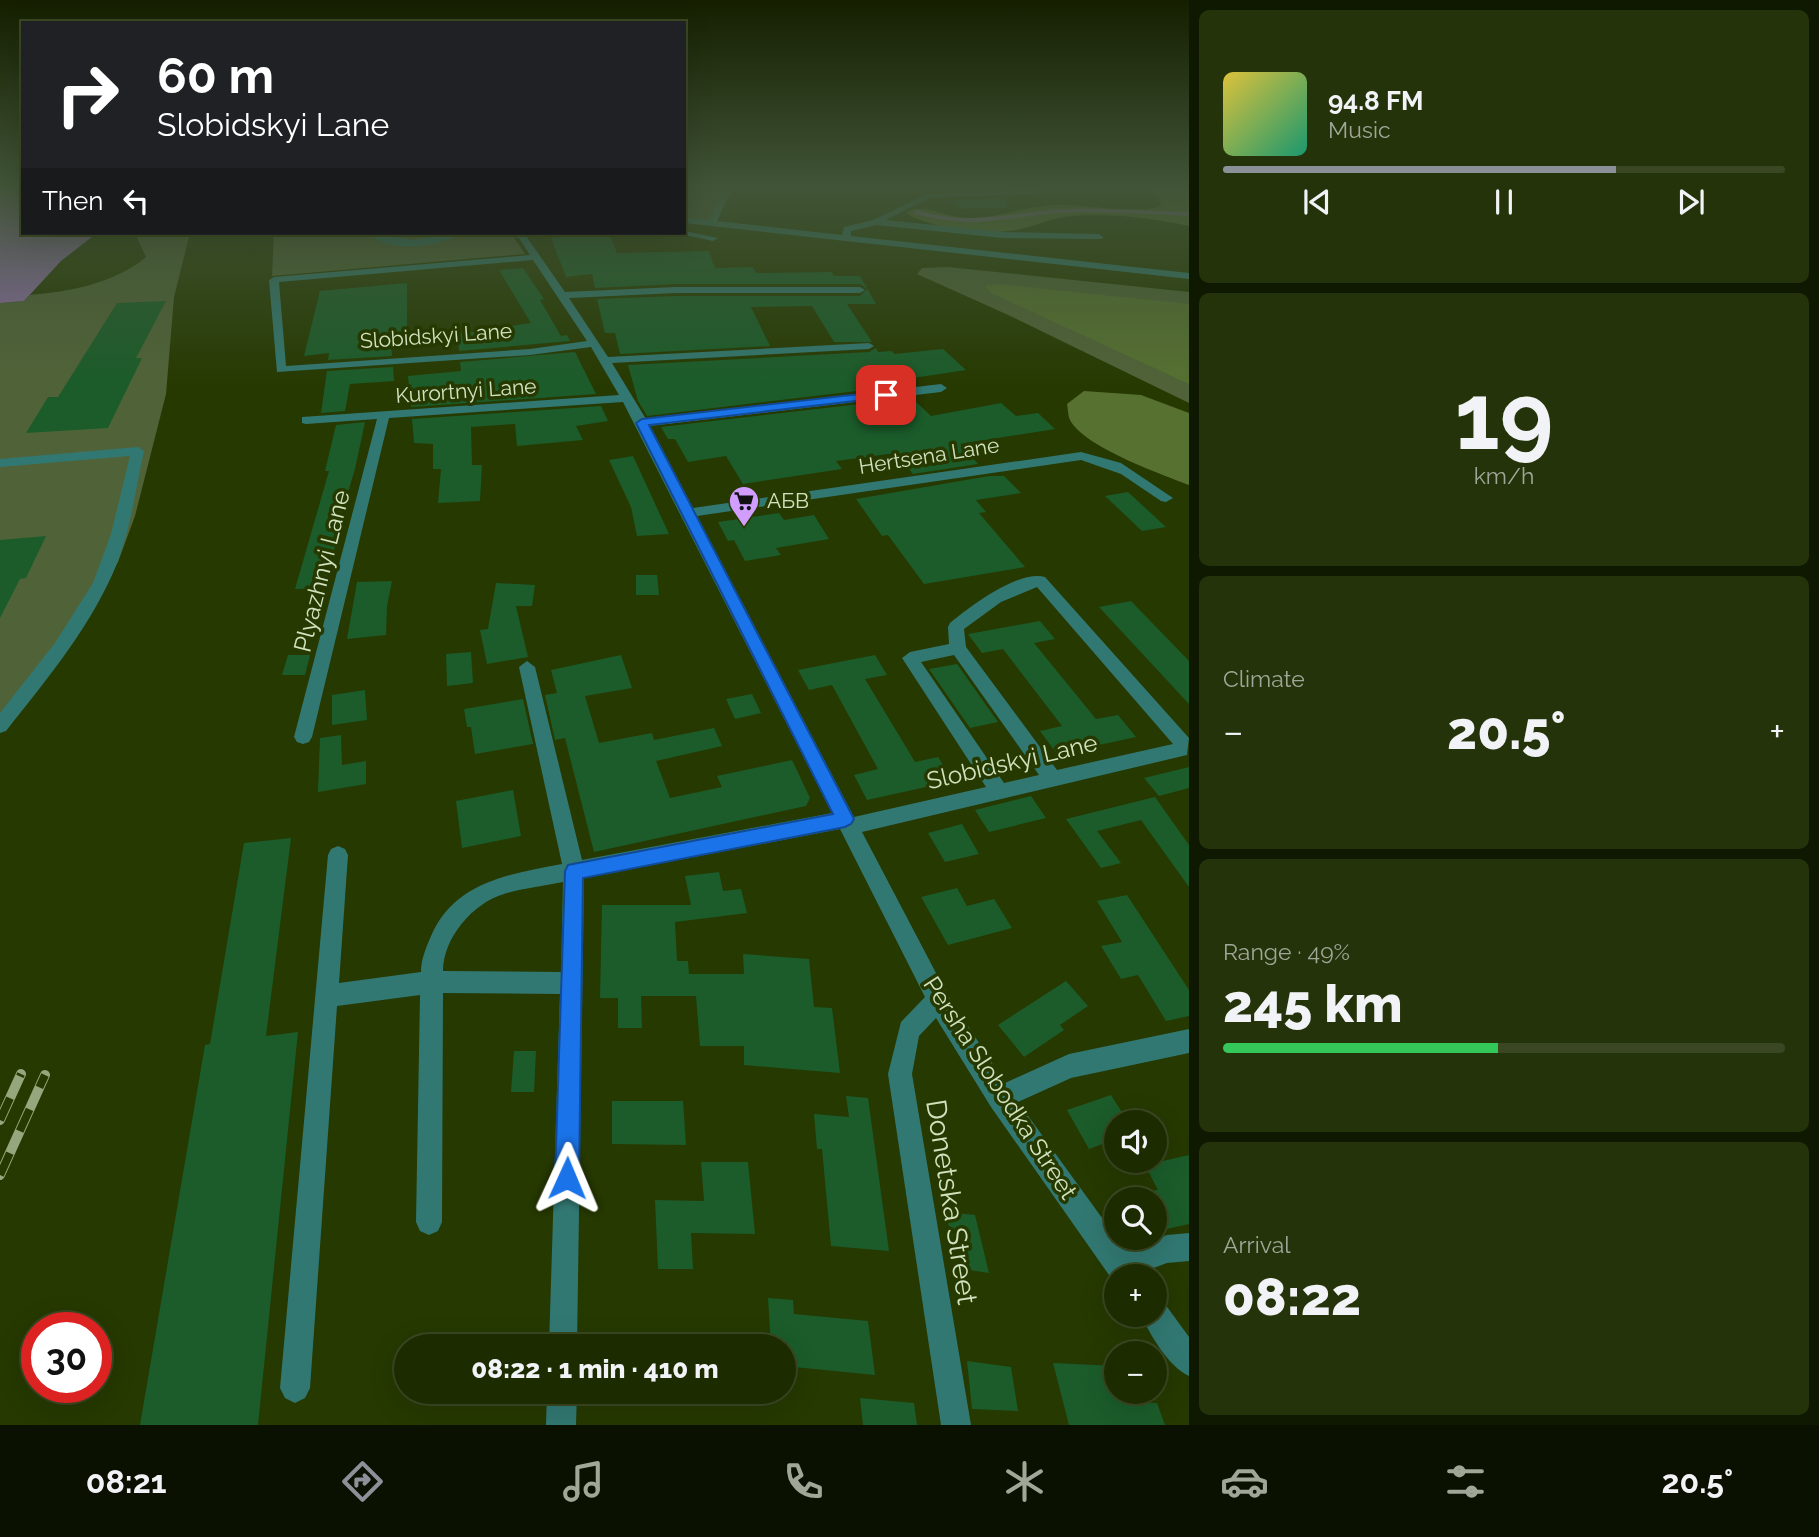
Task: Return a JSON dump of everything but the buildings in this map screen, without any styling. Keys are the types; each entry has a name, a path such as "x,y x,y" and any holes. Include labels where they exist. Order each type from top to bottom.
{"street":[{"path":"1000,254 1189,276"},
{"name":"Slobidskyi Lane","path":"536,257 274,280 281,370 530,352 594,343"},
{"name":"Persha Slobodka Street","path":"536,257 605,360 642,423 938,1000 1000,1098 1119,1264"},
{"path":"562,295 676,290 860,290"},
{"path":"605,360 869,346"},
{"path":"642,423 941,388"},
{"name":"Kurortnyi Lane","path":"306,420 628,398"},
{"name":"Plyazhnyi Lane","path":"303,737 384,415"},
{"path":"0,463 138,451 110,560 89,602 8,707 0,726"},
{"name":"Hertsena Lane","path":"688,513 1081,456 1103,459 1125,468 1166,498"},
{"name":"Slobidskyi Lane","path":"429,1222 432,964 443,932 475,897 500,885 847,823 999,792 1187,748 1040,581 1021,585 983,604 956,627 958,648"},
{"path":"999,792 910,658 958,648 1053,779"},
{"path":"527,667 574,871 563,1334"},
{"path":"295,1388 338,855"},
{"path":"326,996 431,982 572,983"},
{"name":"Donetska Street","path":"938,1000 909,1030 900,1074 956,1425"},
{"path":"1000,1098 1069,1066 1189,1041"},
{"path":"1138,1264 1167,1249 1189,1247"},
{"path":"1164,1327 1189,1361"},
{"path":"561,1425 562,1404"}],"green space":[{"path":"145,254 185,254 174,297 166,394 135,516 118,562 80,628 0,733 0,303 24,301 30,295 91,285 134,266 146,257"},
{"path":"273,254 519,254 272,276"},
{"path":"948,267 1189,292 1189,403 917,274 922,268"},
{"path":"998,284 1189,304 1189,384 991,293 985,286"},
{"path":"1084,391 1141,395 1189,413 1189,485 1106,450 1078,430 1070,420 1067,404"}],"shaded area":[{"path":"0,254 69,254 24,301 0,303"}],"railway":[{"path":"0,1120 21,1074"},
{"path":"0,1175 45,1075"}],"place":[{"name":"АБВ","path":"744,528"}],"route":[{"path":"567,1178 574,871 845,819 642,423 886,395"}]}
